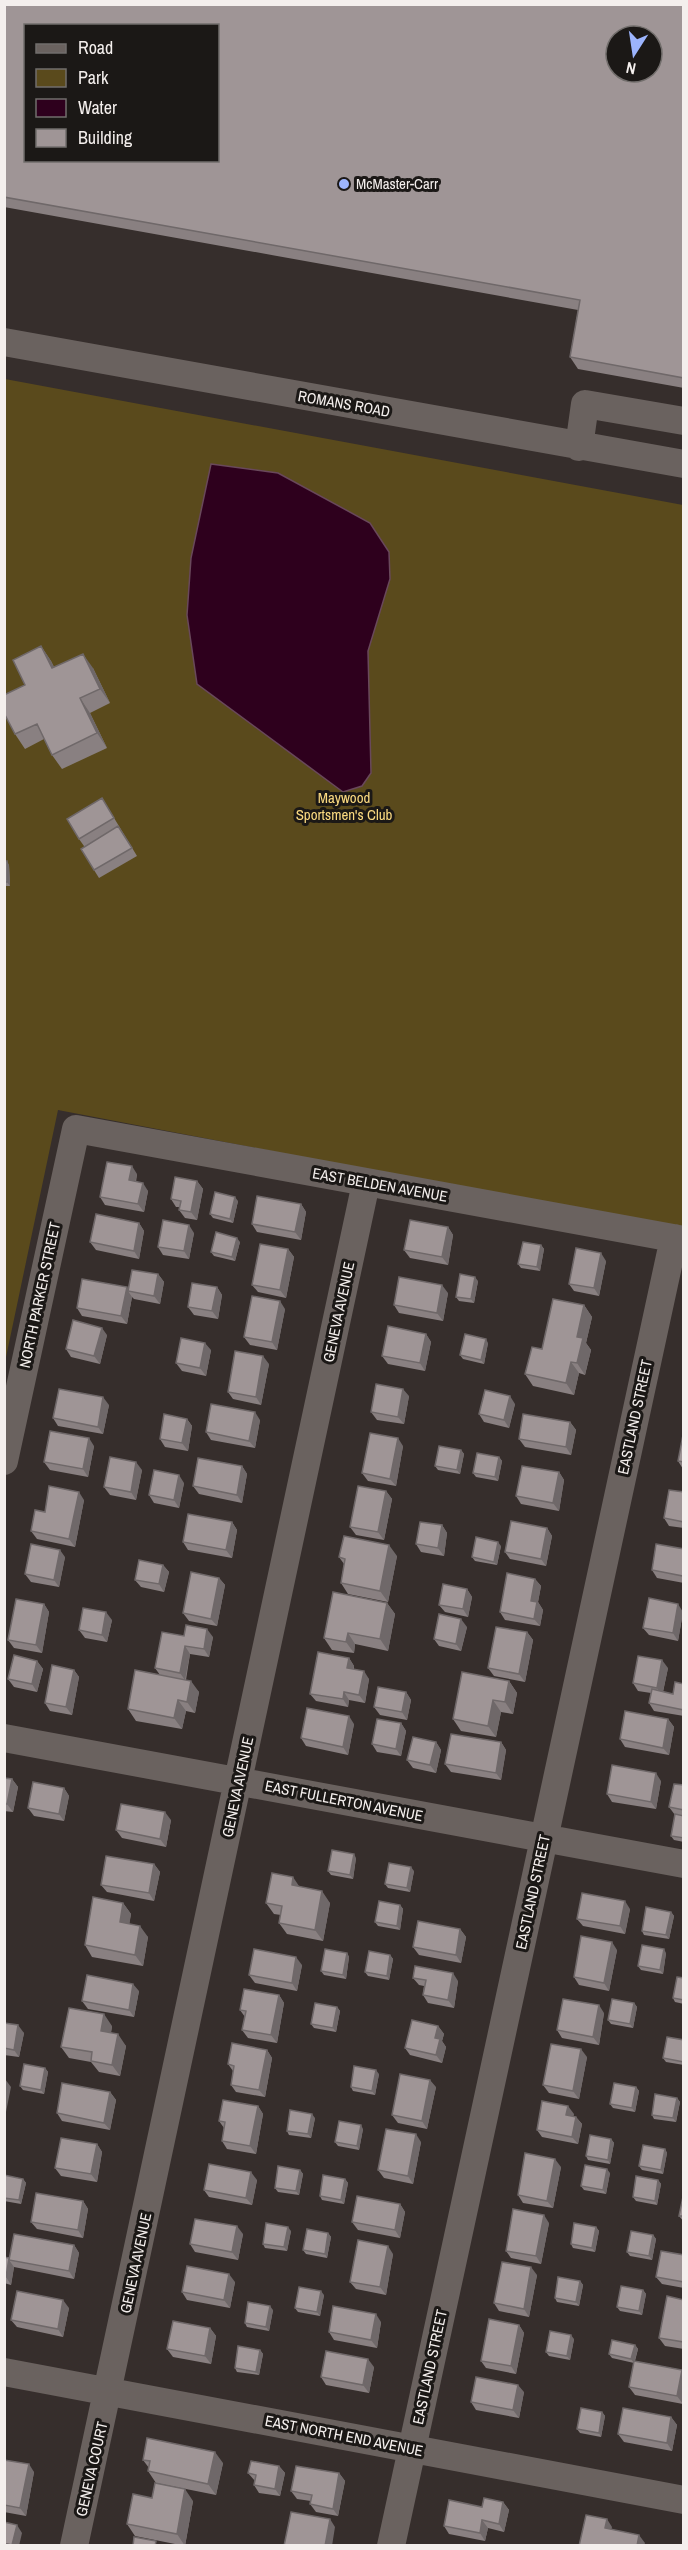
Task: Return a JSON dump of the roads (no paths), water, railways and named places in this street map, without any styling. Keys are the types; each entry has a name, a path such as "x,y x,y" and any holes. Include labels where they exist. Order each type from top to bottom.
{"street":[{"name":"ROMANS ROAD","path":"4,342 579,447 684,464"},
{"path":"579,447 585,404 684,421"},
{"name":"EAST BELDEN AVENUE","path":"76,1129 679,1239"},
{"name":"NORTH PARKER STREET","path":"4,1461 76,1129"},
{"name":"GENEVA AVENUE","path":"109,2392 366,1183"},
{"name":"EASTLAND STREET","path":"391,2546 544,1838 679,1239"},
{"name":"EAST FULLERTON AVENUE","path":"4,1738 684,1864"},
{"name":"EAST NORTH END AVENUE","path":"4,2372 684,2500"},
{"name":"GENEVA COURT","path":"74,2546 109,2392"}],"water":[{"path":"211,464 278,473 370,523 389,552 390,579 368,651 371,773 362,786 343,792 197,684 187,615 191,558"}],"place":[{"name":"McMaster-Carr","path":"344,184"}],"park label":[{"name":"Maywood Sportsmen's Club","path":"344,806"}]}
